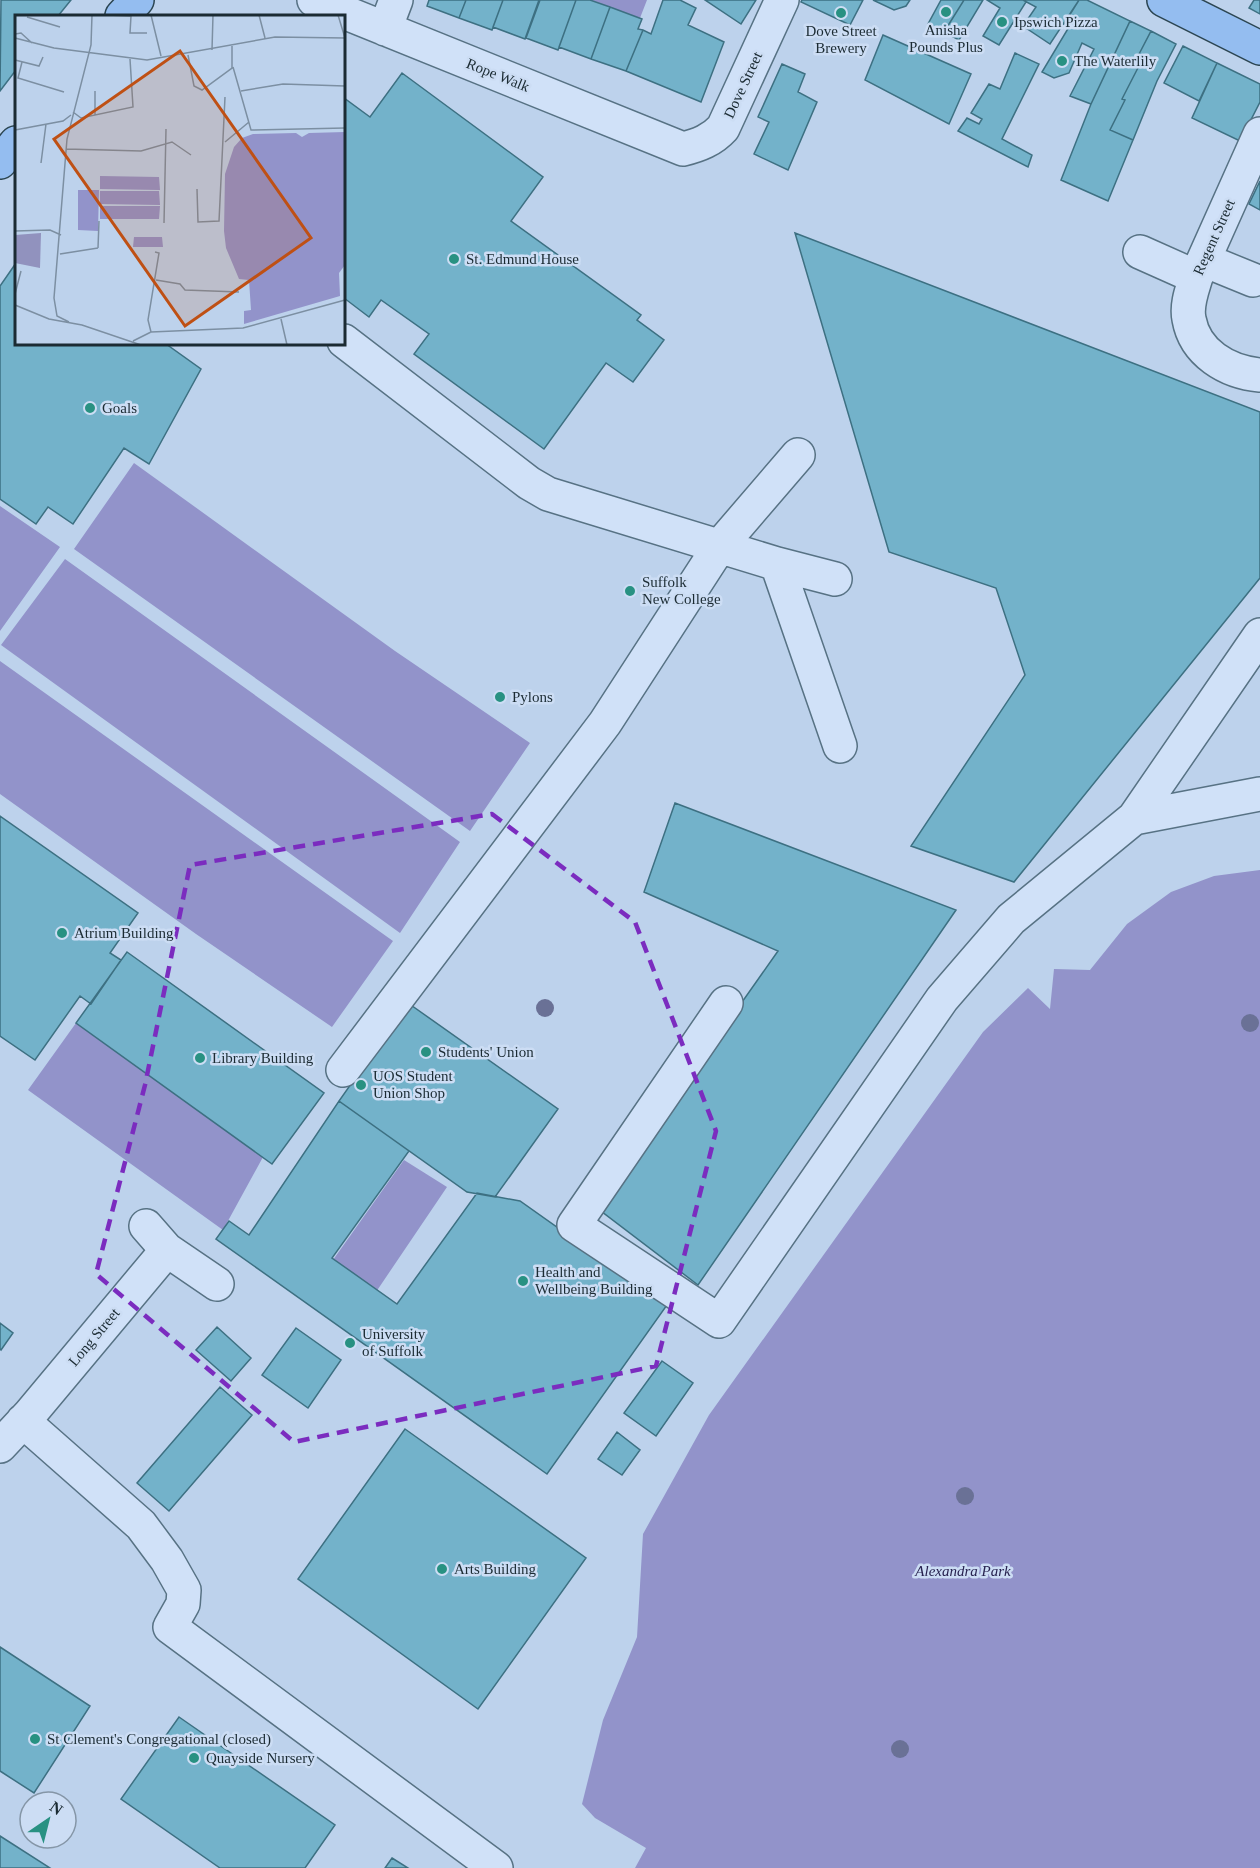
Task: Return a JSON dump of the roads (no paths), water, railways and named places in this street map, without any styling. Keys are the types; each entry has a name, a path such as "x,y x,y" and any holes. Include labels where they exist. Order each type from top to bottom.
{"main road":[{"path":"123,15 137,0"},
{"path":"1164,0 1260,48"},
{"path":"0,162 15,144"}],"street":[{"name":"Rope Walk","path":"314,0 344,13 391,15 683,149"},
{"name":"Dove Street","path":"683,149 707,141 723,128 782,0"},
{"name":"Regent Street","path":"1260,134 1200,269 1190,298 1188,318 1198,344 1218,362 1247,374 1260,375"},
{"path":"1140,252 1200,269 1253,280"},
{"path":"345,342 523,478 548,494 719,547 835,579"},
{"path":"343,1070 605,723 719,547 798,455"},
{"path":"777,564 840,746"},
{"path":"726,1003 574,1225 719,1321 942,999 1011,919 1134,818 1260,636"},
{"path":"1134,818 1260,794"},
{"name":"Long Street","path":"0,1446 20,1412 157,1238 217,1284"},
{"path":"20,1412 141,1525 167,1560 184,1590 183,1604 170,1627 496,1868"}],"place":[{"name":"Anisha Pounds Plus","path":"946,12"},
{"name":"Dove Street Brewery","path":"841,13"},
{"name":"Ipswich Pizza","path":"1002,22"},
{"name":"The Waterlily","path":"1062,61"},
{"name":"St. Edmund House","path":"454,259"},
{"name":"Goals","path":"90,408"},
{"name":"Suffolk New College","path":"630,591"},
{"name":"Pylons","path":"500,697"},
{"name":"Atrium Building","path":"62,933"},
{"name":"Students' Union","path":"426,1052"},
{"name":"Library Building","path":"200,1058"},
{"name":"UOS Student Union Shop","path":"361,1085"},
{"name":"Health and Wellbeing Building","path":"523,1281"},
{"name":"University of Suffolk","path":"350,1343"},
{"name":"Arts Building","path":"442,1569"},
{"name":"St Clement's Congregational (closed)","path":"35,1739"},
{"name":"Quayside Nursery","path":"194,1758"}],"park label":[{"name":"Alexandra Park","path":"963,1571"}]}
